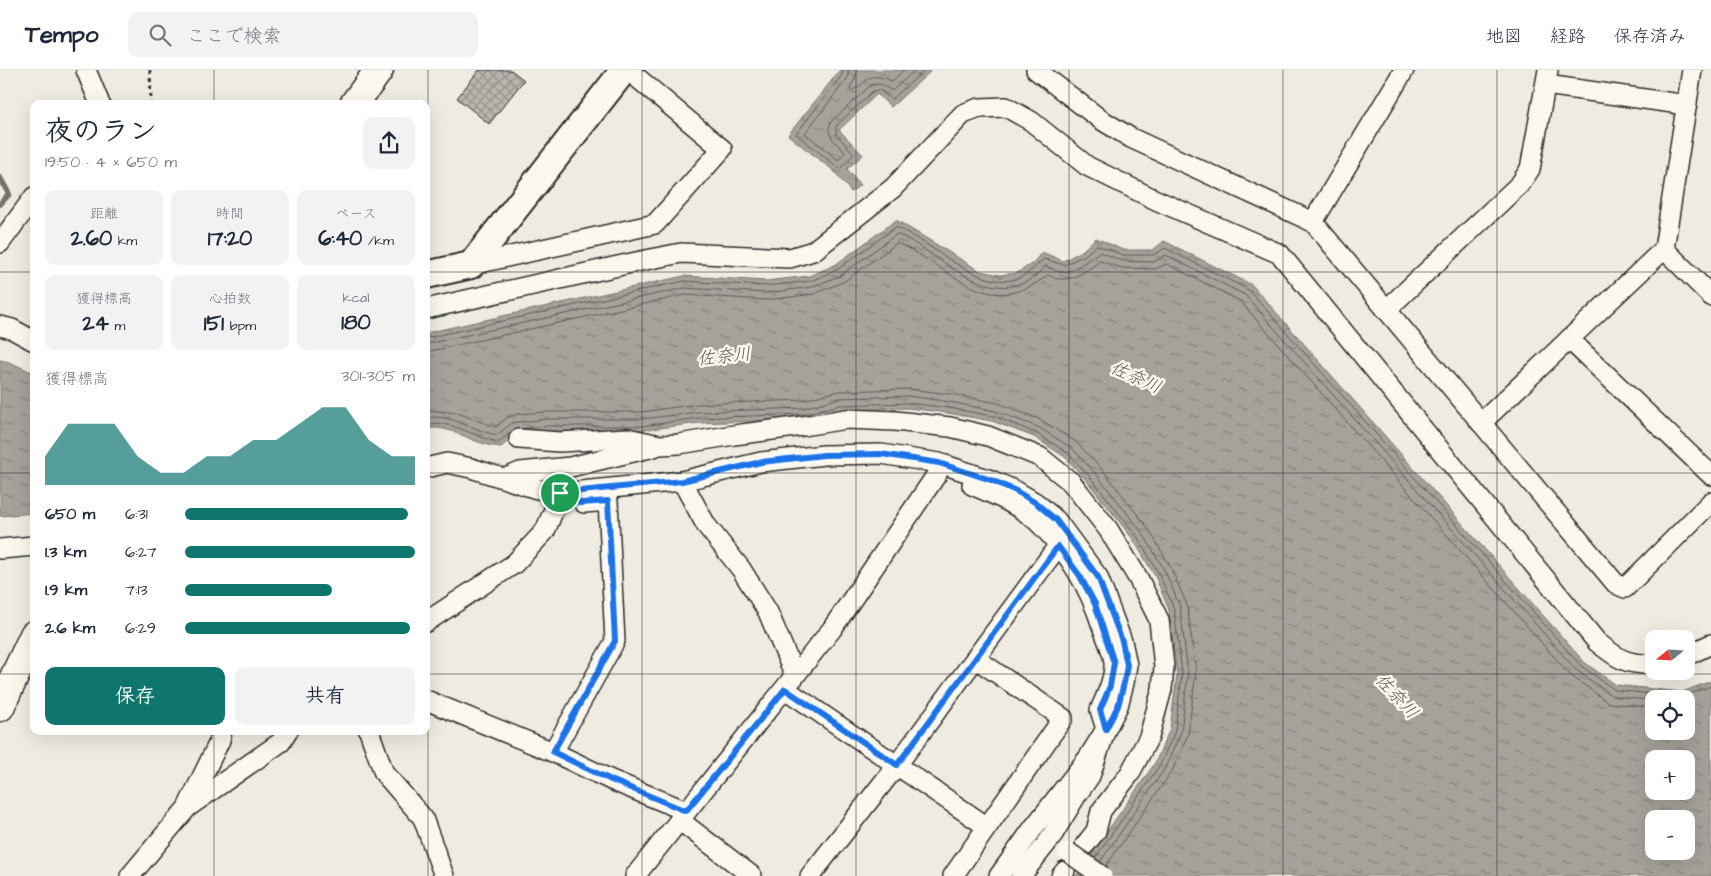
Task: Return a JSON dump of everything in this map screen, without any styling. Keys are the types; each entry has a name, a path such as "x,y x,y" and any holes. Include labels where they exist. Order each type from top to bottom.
{"highway":[{"path":"357,100 379,70"},
{"path":"0,707 30,643"}],"street":[{"path":"86,70 98,100"},
{"path":"471,265 624,70"},
{"path":"430,274 655,224 722,149 628,70"},
{"path":"1036,70 1100,119 1131,138 1313,222 1616,584 1625,588 1711,502"},
{"path":"1313,222 1404,70"},
{"path":"1481,423 1664,249 1692,70"},
{"path":"1386,310 1520,184 1530,169 1547,78 1687,105"},
{"path":"430,308 681,253 790,258 812,251 892,188 963,114 979,108 1006,107 1031,121 1087,166 1156,200 1280,254 1597,642 1615,657 1635,664 1645,664"},
{"path":"0,243 30,202"},
{"path":"1664,249 1711,296"},
{"path":"0,326 12,329 30,339"},
{"path":"1569,339 1711,475"},
{"path":"506,478 520,472 570,467 660,445 679,444 846,419 895,421 950,427 988,436 1040,457 1072,482 1108,529 1138,578 1159,620 1164,667 1162,689 1149,737 1129,775 1101,811 1096,831 1070,861"},
{"path":"519,439 560,442 626,438 660,445"},
{"path":"559,497 682,481 761,462 824,455 881,454 991,480 1016,491 1036,503 1056,520 1098,577 1122,641 1127,665 1118,706 1106,729 1088,758 1034,827 999,876"},
{"path":"430,467 447,463 506,478 582,503 608,501 615,641 553,752"},
{"path":"938,469 1000,498 1041,525 1080,576 1095,604 1114,663 1110,686 1100,710 1106,729 1090,776 1050,839 1021,876"},
{"path":"635,876 832,629 938,469"},
{"path":"682,481 706,525 741,569 768,612 790,682 897,765 986,826"},
{"path":"430,619 514,564 545,531 559,497"},
{"path":"0,549 30,546"},
{"path":"810,876 897,765 1058,546"},
{"path":"1695,652 1711,644"},
{"path":"952,876 1063,718 976,659"},
{"path":"430,702 553,752 683,815 752,876"},
{"path":"130,876 187,808 221,735"},
{"path":"187,808 281,742 285,735"},
{"path":"370,735 384,772 423,818 444,876"},
{"path":"1050,839 1070,861 1102,876"}],"path":[{"path":"150,70 151,100"}],"water":[{"path":"840,70 932,70 891,107 877,94 839,130 863,155 847,169 860,185 851,192 834,171 788,135"},
{"name":"佐奈川","path":"896,220 980,271 1000,275 1017,273 1033,263 1042,252 1063,261 1082,251 1096,238 1123,250 1153,250 1164,241 1252,285 1584,662 1616,685 1663,690 1645,690 1645,740 1695,740 1695,690 1687,690 1711,681 1711,876 1076,876 1155,763 1170,729 1177,674 1169,610 1155,576 1133,539 1087,481 1065,457 1034,437 992,421 908,408 841,410 805,419 699,423 643,430 518,433 501,447 478,442 449,430 430,428 430,332 684,276 766,281 809,276 835,265"},
{"path":"0,360 30,371 30,513 0,516"}],"building":[{"path":"479,70 511,70 524,80 489,124 457,98"}],"waterway":[{"path":"0,178 9,194 0,204"}],"route":[{"path":"881,454 939,463 991,480 1016,491 1036,503 1056,520 1098,577 1122,641 1127,665 1118,706 1106,729 1100,710 1110,686 1114,663 1095,604 1080,576 1058,546 897,765 785,689 686,811 611,780 553,752 615,641 608,501 582,503 558,501 560,493 682,481 761,462 824,455 881,454"}]}
